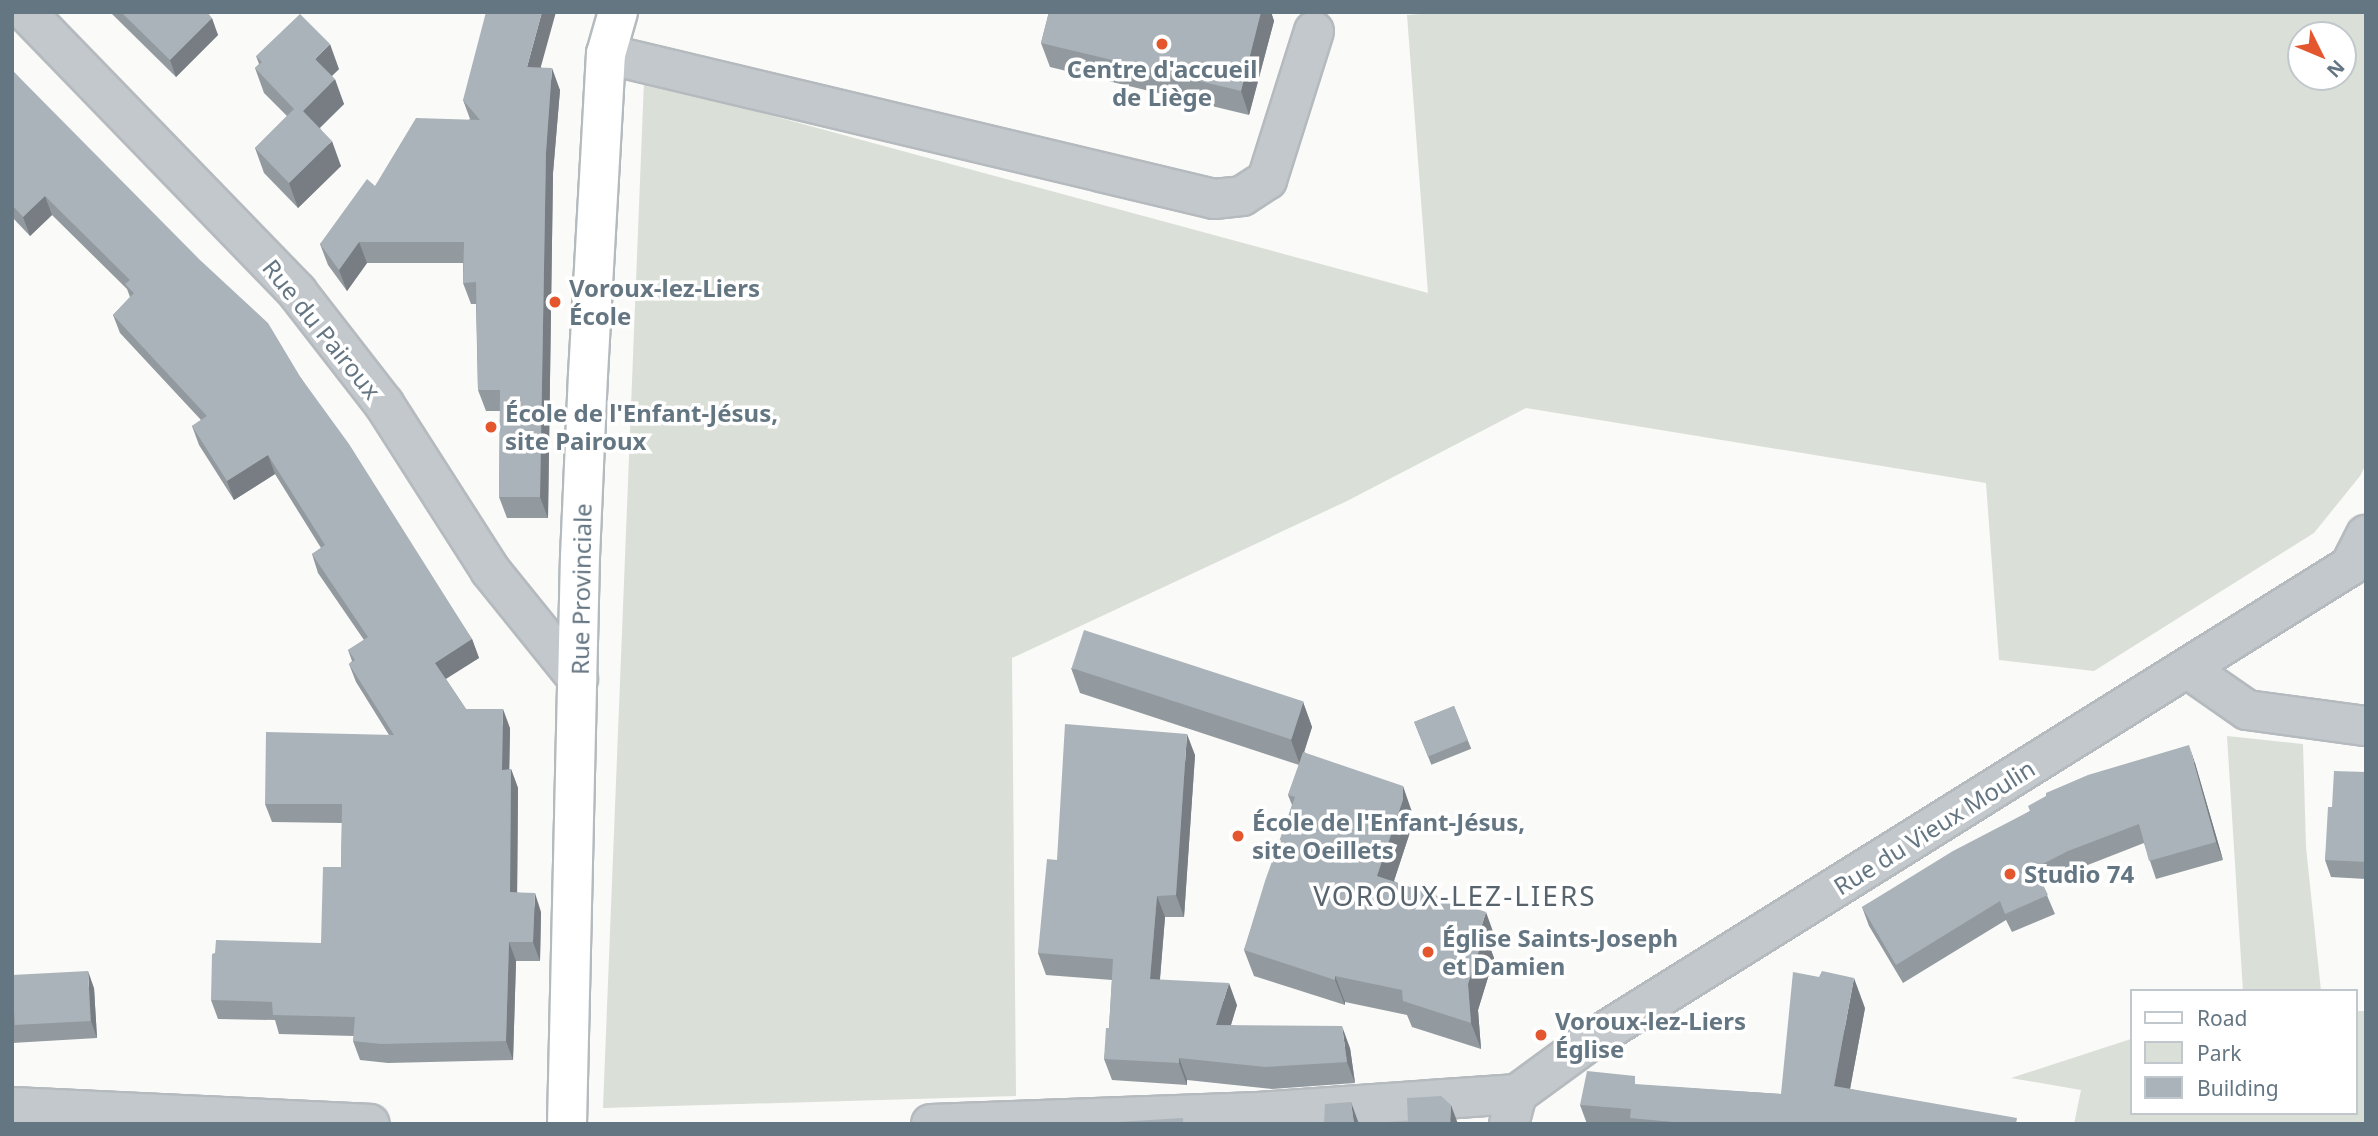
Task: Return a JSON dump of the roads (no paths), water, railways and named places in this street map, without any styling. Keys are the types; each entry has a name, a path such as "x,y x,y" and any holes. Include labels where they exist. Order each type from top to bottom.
{"main road":[{"name":"Rue Provinciale","path":"567,1124 588,375 606,54 618,12"}],"street":[{"name":"Rue du Pairoux","path":"26,12 297,292 384,404 490,570 578,679"},
{"path":"606,54 1214,199 1242,196 1267,180 1314,31"},
{"name":"Rue du Vieux Moulin","path":"1513,1109 1588,1042 2350,566 2366,535"},
{"path":"2188,669 2247,710 2366,726"},
{"path":"12,1107 370,1124"},
{"path":"931,1124 1222,1114 1513,1109"}],"place":[{"name":"Centre d'accueil de Liège","path":"1162,44"},
{"name":"Voroux-lez-Liers École","path":"555,302"},
{"name":"École de l'Enfant-Jésus, site Pairoux","path":"491,427"},
{"name":"École de l'Enfant-Jésus, site Oeillets","path":"1238,836"},
{"name":"Studio 74","path":"2010,874"},
{"name":"Église Saints-Joseph et Damien","path":"1428,952"},
{"name":"Voroux-lez-Liers Église","path":"1541,1035"}],"district":[{"name":"VOROUX-LEZ-LIERS","path":"1455,895"}]}
